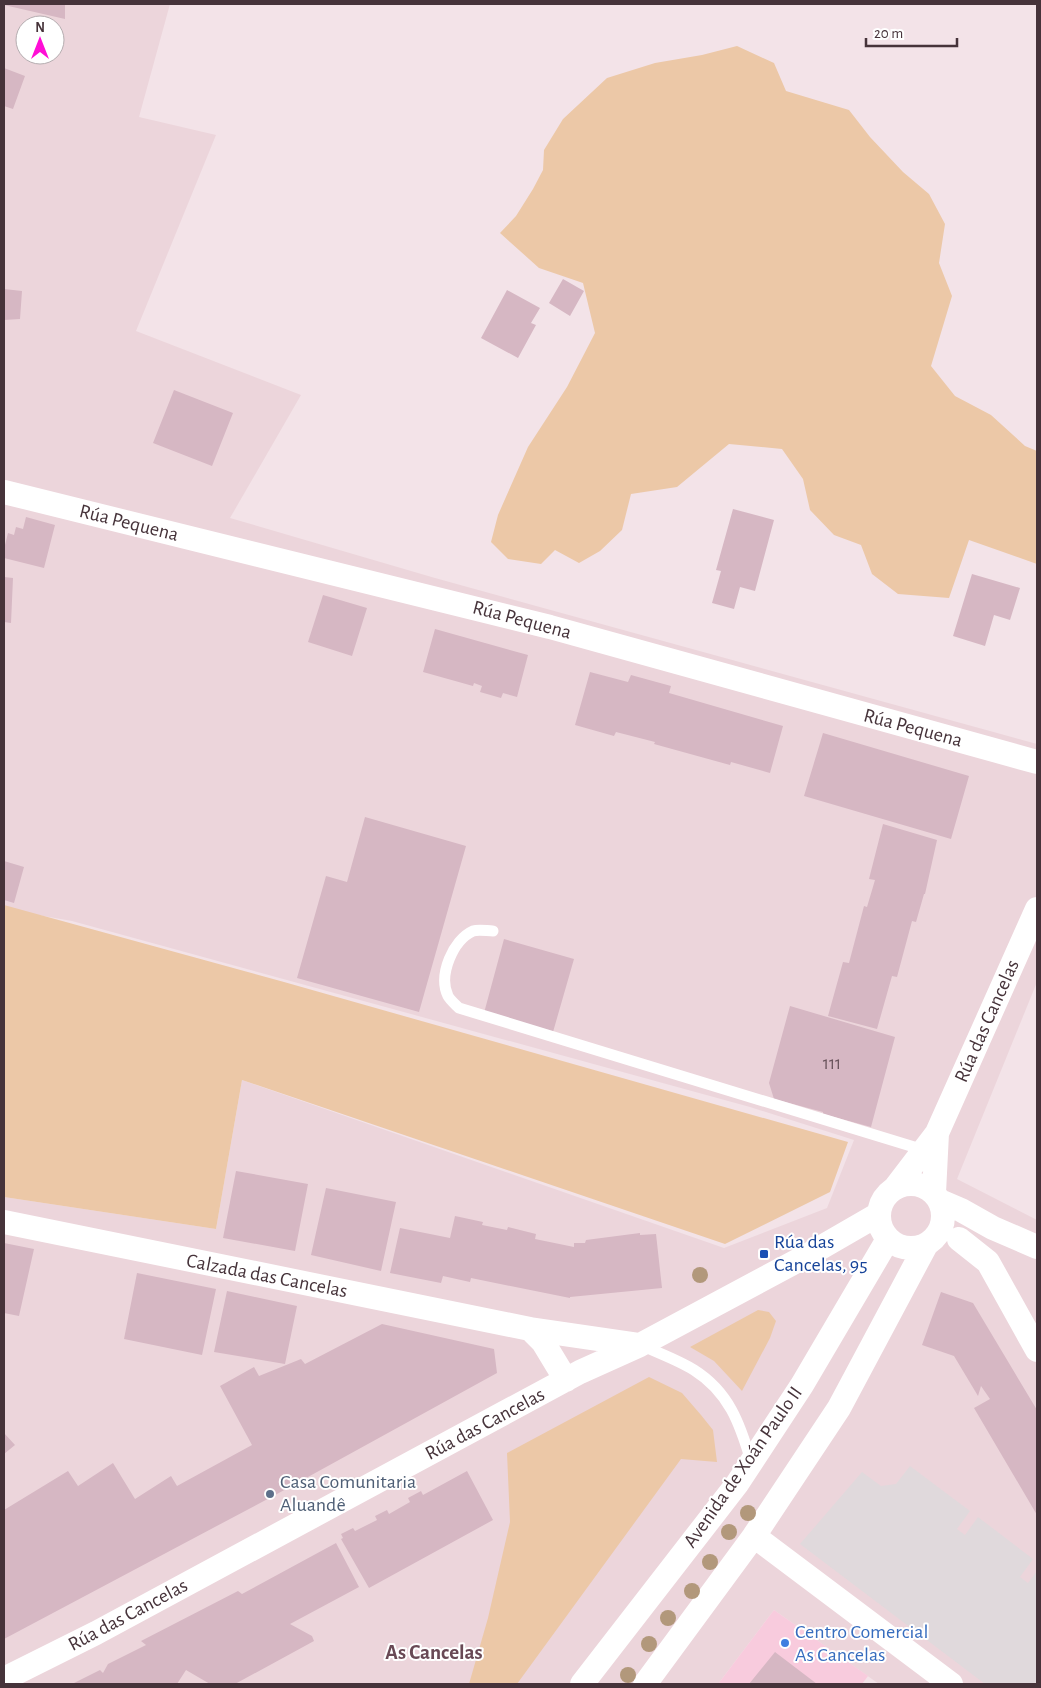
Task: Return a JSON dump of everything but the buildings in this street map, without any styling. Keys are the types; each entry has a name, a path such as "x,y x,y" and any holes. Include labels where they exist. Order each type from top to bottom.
{"street":[{"name":"Rúa Pequena","path":"4,492 550,627 1037,762"},
{"name":"Rúa das Cancelas","path":"895,1188 930,1142 1037,909"},
{"name":"Rúa das Cancelas","path":"930,1142 937,1197"},
{"path":"993,1228 966,1239 930,1242 916,1248 906,1248 896,1245 885,1230 881,1204 895,1188 915,1184 925,1187 937,1197 993,1228 1037,1247"},
{"path":"645,1684 754,1536 839,1408 930,1242 940,1231 944,1221 944,1211 937,1197"},
{"name":"Calzada das Cancelas","path":"4,1222 530,1329 640,1345"},
{"path":"988,1262 993,1228"},
{"name":"Rúa das Cancelas","path":"4,1679 96,1633 566,1380 640,1345 808,1255 885,1230"},
{"name":"Avenida de Xoán Paulo II","path":"582,1684 737,1484 812,1368 885,1230"},
{"path":"959,1239 988,1262 1037,1350"},
{"path":"530,1329 543,1342 566,1380"},
{"path":"754,1536 951,1684"}],"lane":[{"path":"493,931 475,930 458,941 450,957 445,980 448,996 459,1008 930,1142"},
{"path":"640,1345 693,1369 716,1386 741,1427 751,1462"}],"shaded area":[{"path":"4,4 170,4 139,117 216,135 136,331 301,395 230,518 435,578 1037,744 1037,982 957,1179 1037,1220 1037,1684 879,1684 774,1610 718,1684 4,1684 4,1197 216,1229 242,1080 724,1248 827,1208 854,1140 750,1107 72,921 4,909"},
{"path":"737,46 774,63 786,91 849,110 870,137 903,172 929,194 945,224 939,263 952,296 931,366 955,396 991,415 1025,446 1037,451 1037,564 969,540 949,598 898,594 872,574 861,545 834,535 810,510 803,479 782,449 729,444 677,487 631,494 622,530 600,551 579,563 555,550 541,564 508,559 491,542 498,515 528,447 567,387 595,333 583,283 539,268 500,233 516,216 533,189 543,170 544,150 563,119 607,78 655,63 702,55"},
{"path":"4,905 284,982 848,1142 830,1192 725,1244 242,1080 216,1229 4,1197"},
{"path":"758,1310 769,1312 776,1321 770,1338 742,1391 714,1361 690,1347"},
{"path":"649,1377 682,1393 713,1430 717,1462 681,1459 517,1684 469,1684 488,1618 510,1522 507,1453"},
{"path":"910,1466 970,1511 957,1529 965,1535 978,1517 1033,1559 1020,1577 1028,1583 1037,1571 1037,1684 985,1684 800,1544 862,1472 881,1486 896,1484"},
{"name":"Centro Comercial As Cancelas","path":"774,1610 868,1676 862,1684 718,1684"}],"place":[{"name":"Rúa das Cancelas, 95","path":"764,1254"},
{"name":"Casa Comunitaria Aluandê","path":"270,1494"},
{"name":"Centro Comercial As Cancelas","path":"785,1643"}],"district":[{"name":"As Cancelas","path":"434,1652"}]}
